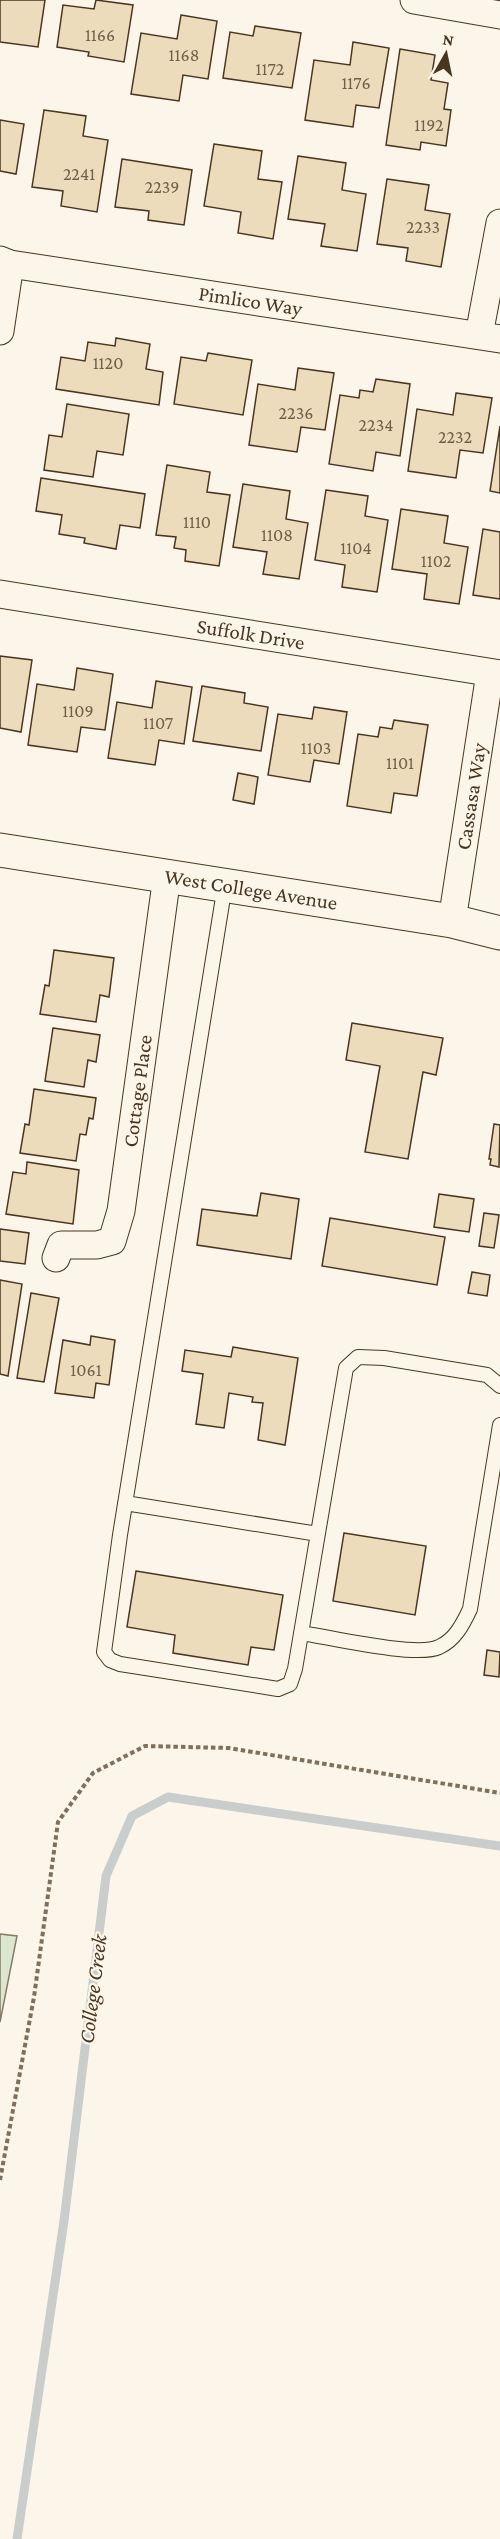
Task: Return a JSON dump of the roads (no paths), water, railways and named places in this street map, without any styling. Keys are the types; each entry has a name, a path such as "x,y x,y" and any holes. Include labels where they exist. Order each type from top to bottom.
{"main road":[{"name":"West College Avenue","path":"0,850 452,921 500,933"}],"street":[{"path":"414,0 500,15"},
{"path":"490,337 500,223"},
{"path":"0,332 5,262"},
{"name":"Pimlico Way","path":"5,262 490,337"},
{"name":"Suffolk Drive","path":"0,594 495,674"},
{"name":"Cassasa Way","path":"452,921 495,674"},
{"name":"Cottage Place","path":"56,1258 61,1245 97,1245 112,1241 121,1211 167,876"}],"lane":[{"path":"225,885 125,1503 104,1652 110,1660 120,1664 278,1689 290,1684 295,1669 346,1368 358,1357 384,1358 487,1375 500,1386"},
{"path":"301,1633 416,1651 437,1648 449,1641 462,1626 470,1609 500,1425"},
{"path":"125,1503 318,1534"}],"waterway":[{"name":"College Creek","path":"17,2539 64,2221 106,1876 132,1816 168,1797 500,1846"}]}
